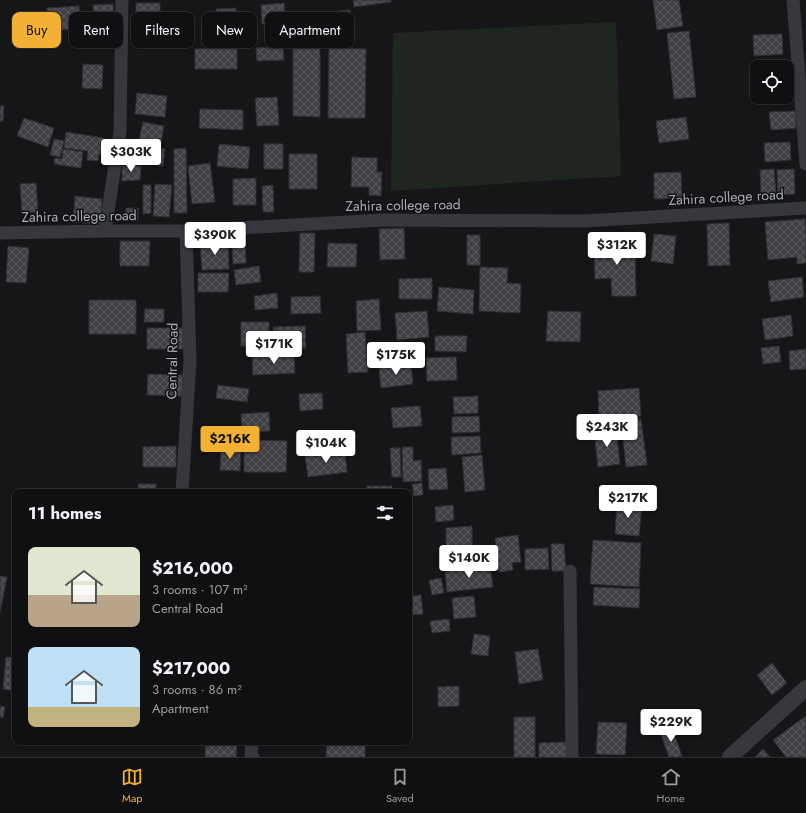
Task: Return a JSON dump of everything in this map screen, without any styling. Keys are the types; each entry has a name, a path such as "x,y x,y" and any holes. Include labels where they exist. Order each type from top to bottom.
{"street":[{"path":"105,231 120,132 122,0"},
{"path":"793,0 806,164"},
{"name":"Zahira college road","path":"0,233 186,231 383,220 584,222 806,208"},
{"name":"Central Road","path":"182,489 190,360 186,231"},
{"path":"570,571 572,757"},
{"path":"730,757 806,688"},
{"path":"252,745 251,754 253,757"}],"shaded area":[{"path":"616,22 621,176 391,191 393,33"}],"building":[{"path":"353,0 391,0 391,2 354,7"},
{"path":"653,0 679,0 683,26 657,30"},
{"path":"136,3 160,3 160,12 136,12"},
{"path":"284,3 285,12 265,12 265,24 262,24 261,5"},
{"path":"113,4 113,12 93,12 93,5"},
{"path":"79,6 79,12 69,12 69,29 61,30 61,12 47,12 47,8"},
{"path":"236,8 236,12 216,12 216,9"},
{"path":"350,10 350,12 331,12"},
{"path":"689,31 696,97 674,99 667,33"},
{"path":"782,34 783,54 754,56 753,35"},
{"path":"237,48 237,69 195,69 195,49"},
{"path":"257,48 283,48 284,60 257,61"},
{"path":"293,48 320,48 320,117 293,116"},
{"path":"329,48 366,49 365,118 328,118"},
{"path":"83,64 103,65 102,89 82,88"},
{"path":"137,93 167,96 165,117 135,114"},
{"path":"277,97 279,125 257,126 255,98"},
{"path":"0,106 4,106 3,121 0,121"},
{"path":"200,109 243,110 243,130 199,128"},
{"path":"795,111 796,128 771,130 769,112"},
{"path":"686,117 689,139 659,143 656,121"},
{"path":"24,118 54,128 48,147 17,136"},
{"path":"143,122 164,126 161,143 139,139"},
{"path":"66,132 104,138 102,154 99,154 98,161 87,160 88,151 64,148"},
{"path":"54,139 64,141 60,157 50,155"},
{"path":"790,142 791,160 765,162 764,143"},
{"path":"219,144 250,147 248,169 217,166"},
{"path":"264,144 283,144 283,169 264,169"},
{"path":"137,145 165,149 163,166 135,162"},
{"path":"186,148 187,213 174,213 174,149"},
{"path":"63,149 83,152 81,168 54,164 55,158 62,159"},
{"path":"289,154 317,154 317,189 289,189"},
{"path":"352,157 377,158 377,172 382,172 381,196 369,195 369,187 351,187"},
{"path":"210,163 215,202 192,204 188,166"},
{"path":"122,166 141,166 140,180 122,181"},
{"path":"774,169 776,194 761,195 760,170"},
{"path":"794,169 795,194 778,195 777,170"},
{"path":"681,172 682,198 654,199 654,173"},
{"path":"256,178 256,205 233,205 233,179"},
{"path":"36,183 38,212 22,213 20,184"},
{"path":"155,184 172,185 169,217 153,216"},
{"path":"143,185 151,185 151,213 143,214"},
{"path":"273,185 274,212 263,212 262,186"},
{"path":"75,196 102,199 100,224 73,222"},
{"path":"126,208 138,208 138,220 126,220"},
{"path":"805,219 806,263 797,264 797,257 768,260 765,222"},
{"path":"729,223 730,265 708,266 707,224"},
{"path":"404,228 405,259 380,260 379,229"},
{"path":"300,233 315,233 314,272 299,272"},
{"path":"654,234 676,236 673,264 651,261"},
{"path":"467,235 480,235 480,265 467,265"},
{"path":"245,239 246,263 233,264 232,240"},
{"path":"120,241 150,241 149,266 120,266"},
{"path":"635,241 636,296 612,296 611,278 595,279 594,243"},
{"path":"228,242 229,269 202,270 200,244"},
{"path":"328,243 357,244 356,267 327,267"},
{"path":"8,246 29,248 26,283 6,282"},
{"path":"259,266 261,282 236,285 234,270"},
{"path":"480,267 508,268 507,283 521,284 520,313 479,311"},
{"path":"198,273 229,273 228,292 198,292"},
{"path":"802,277 804,297 771,302 768,281"},
{"path":"432,278 432,299 399,299 399,279"},
{"path":"439,287 474,290 473,314 437,311"},
{"path":"277,293 278,308 255,310 254,296"},
{"path":"320,296 321,313 291,314 291,297"},
{"path":"379,299 381,330 357,331 356,301"},
{"path":"89,300 136,300 136,334 89,334"},
{"path":"145,309 164,309 164,322 144,322"},
{"path":"427,311 429,337 397,340 395,313"},
{"path":"548,311 581,312 580,342 546,341"},
{"path":"791,315 793,336 765,340 762,319"},
{"path":"241,322 269,322 269,346 241,346"},
{"path":"305,326 306,348 274,349 273,327"},
{"path":"147,328 183,328 183,349 147,349"},
{"path":"365,332 368,372 348,373 346,334"},
{"path":"435,336 467,336 466,352 435,351"},
{"path":"779,346 781,362 763,364 761,348"},
{"path":"806,349 806,369 790,370 789,351"},
{"path":"294,355 295,373 253,375 252,357"},
{"path":"456,357 457,380 427,381 426,358"},
{"path":"411,364 413,384 381,388 379,368"},
{"path":"148,374 183,375 182,396 147,395"},
{"path":"218,385 249,389 247,402 216,398"},
{"path":"639,388 641,416 599,418 598,391"},
{"path":"322,393 323,409 300,411 299,394"},
{"path":"478,396 478,413 454,414 453,397"},
{"path":"420,406 422,426 393,428 391,408"},
{"path":"269,412 270,431 242,432 241,414"},
{"path":"479,416 480,432 452,433 452,417"},
{"path":"641,419 647,465 626,467 621,421"},
{"path":"616,428 620,464 598,467 594,431"},
{"path":"480,436 481,453 452,455 451,437"},
{"path":"244,440 287,441 286,472 244,472"},
{"path":"176,446 176,467 143,467 143,447"},
{"path":"402,447 413,447 413,461 421,460 422,481 403,482"},
{"path":"390,448 400,448 401,477 392,477"},
{"path":"221,450 241,451 240,471 220,470"},
{"path":"345,451 347,472 308,477 305,456"},
{"path":"482,455 485,490 465,492 462,457"},
{"path":"446,468 448,489 429,490 428,469"},
{"path":"422,483 423,495 414,496 412,484"},
{"path":"138,484 156,484 156,489 138,489"},
{"path":"367,486 392,486 392,489 367,489"},
{"path":"617,502 642,504 639,536 615,534"},
{"path":"453,505 454,520 436,522 435,507"},
{"path":"472,526 472,548 446,549 446,528"},
{"path":"518,535 521,562 512,563 513,570 499,572 495,538"},
{"path":"593,540 641,543 639,587 590,584"},
{"path":"551,544 564,544 566,571 552,571"},
{"path":"548,548 549,569 525,570 525,549"},
{"path":"490,566 493,587 447,592 445,571"},
{"path":"0,576 7,577 0,612"},
{"path":"441,578 444,593 432,595 429,580"},
{"path":"594,587 640,589 639,608 593,605"},
{"path":"421,595 423,614 412,615 412,596"},
{"path":"474,596 476,617 454,619 452,598"},
{"path":"449,619 450,631 432,633 430,621"},
{"path":"474,634 490,636 488,656 471,654"},
{"path":"538,649 543,680 519,684 515,652"},
{"path":"6,657 12,658 12,690 3,689"},
{"path":"772,663 787,683 772,695 757,675"},
{"path":"459,686 459,706 438,707 438,687"},
{"path":"0,706 5,707 3,718 0,717"},
{"path":"806,716 806,757 786,757 773,740"},
{"path":"514,717 535,717 535,757 514,757"},
{"path":"598,722 627,723 625,755 596,754"},
{"path":"672,728 682,756 669,757 660,732"},
{"path":"567,742 567,757 539,757 539,743"},
{"path":"206,745 237,745 236,757 205,757"},
{"path":"327,745 365,745 365,757 326,757"},
{"path":"763,749 770,757 755,757"}]}
